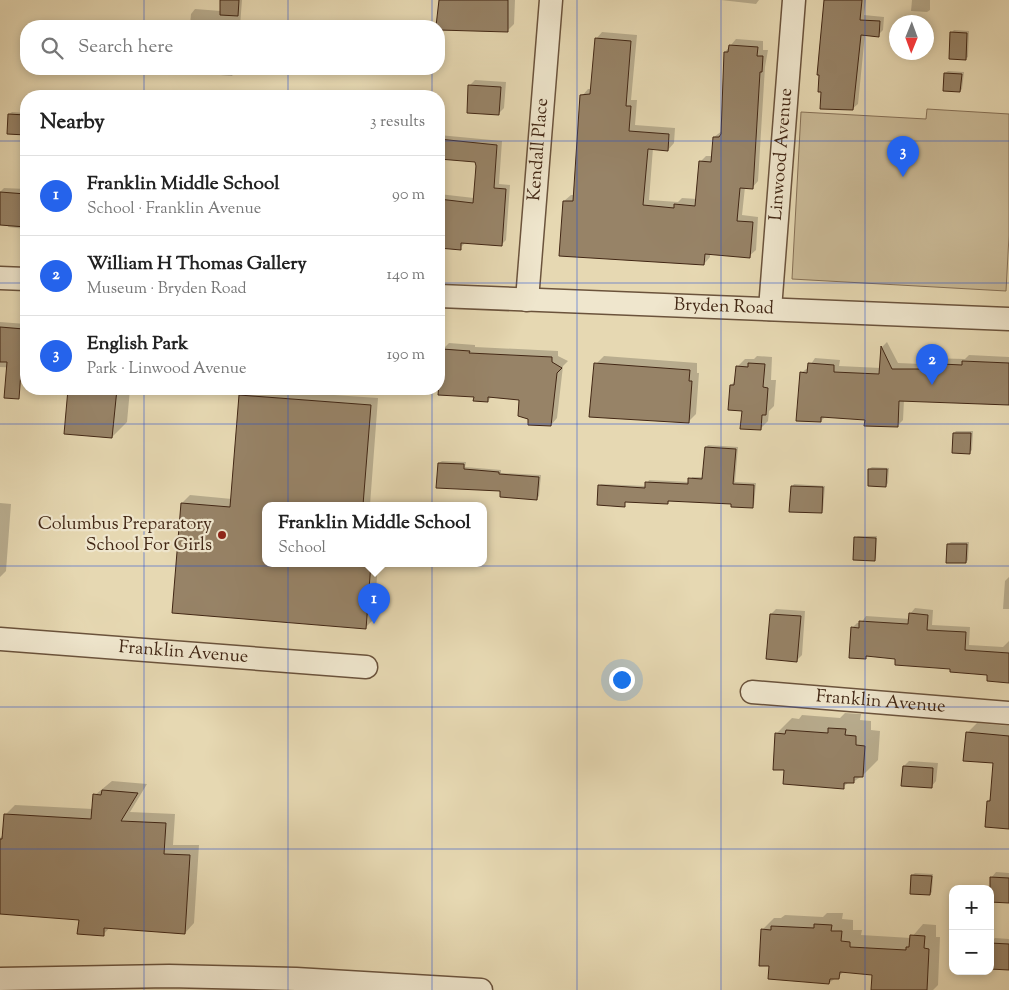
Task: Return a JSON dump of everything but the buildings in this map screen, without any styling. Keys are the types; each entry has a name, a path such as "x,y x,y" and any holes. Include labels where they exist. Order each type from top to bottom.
{"street":[{"name":"Kendall Place","path":"527,300 552,0"},
{"name":"Linwood Avenue","path":"770,310 794,0"},
{"path":"0,278 20,280"},
{"name":"Bryden Road","path":"445,296 1009,319"},
{"name":"Franklin Avenue","path":"0,640 366,666"},
{"name":"Franklin Avenue","path":"752,692 1009,713"},
{"path":"0,979 189,977 296,979 481,990"}],"shaded area":[{"path":"927,109 1009,114 1009,236 1006,291 792,279 801,112 926,119"}],"place":[{"name":"English Park","path":"903,177"},
{"name":"William H Thomas Gallery","path":"932,385"},
{"name":"Columbus Preparatory School For Girls","path":"222,535"},
{"name":"Franklin Middle School","path":"374,624"}]}
